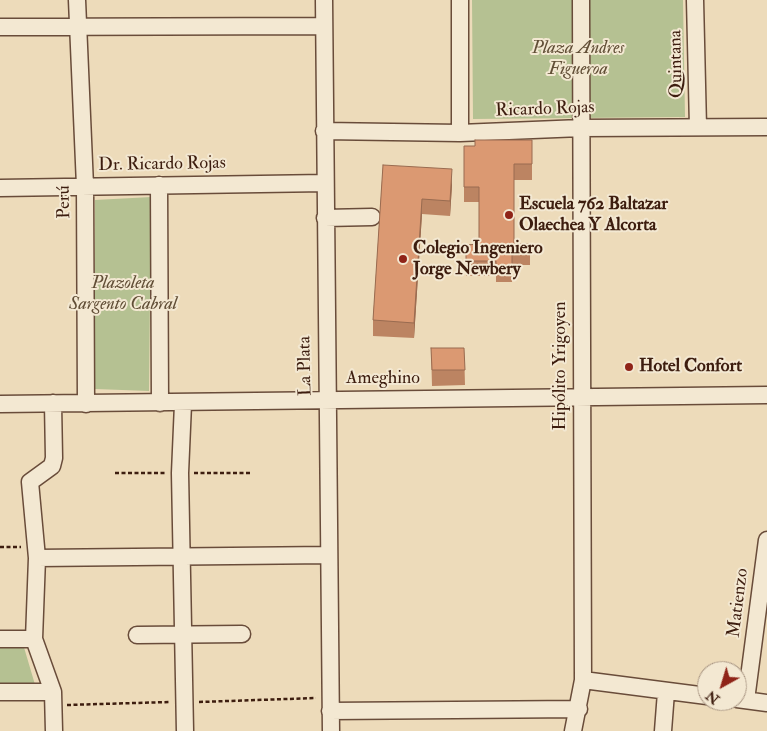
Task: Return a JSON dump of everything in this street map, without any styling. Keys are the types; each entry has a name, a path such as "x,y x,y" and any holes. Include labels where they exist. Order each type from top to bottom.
{"street":[{"name":"Perú","path":"76,0 85,186 86,404"},
{"name":"La Plata","path":"324,0 330,731"},
{"path":"460,0 460,133"},
{"name":"Hipólito Yrigoyen","path":"573,731 583,680 581,0"},
{"name":"Quintana","path":"696,0 698,127"},
{"path":"0,27 324,26"},
{"name":"Ricardo Rojas","path":"324,131 460,133 581,128 767,127"},
{"name":"Dr. Ricardo Rojas","path":"0,188 325,183"},
{"path":"159,185 160,403"},
{"path":"325,218 372,217"},
{"name":"Ameghino","path":"0,404 183,404 326,400 767,395"},
{"path":"53,403 54,458 52,466 30,482 36,552 34,639 53,692 54,731"},
{"path":"183,404 181,556 185,731"},
{"name":"Matienzo","path":"747,668 767,540"},
{"path":"36,552 181,556 329,555"},
{"path":"138,635 242,634"},
{"path":"0,638 34,639"},
{"path":"583,680 697,695"},
{"path":"0,692 53,692"},
{"path":"663,731 666,692"},
{"path":"747,701 767,703"},
{"path":"330,711 579,708"}],"path":[{"path":"0,547 36,552"}],"green space":[{"name":"Plaza Andres Figueroa","path":"472,0 683,0 685,117 473,119"},
{"name":"Plazoleta Sargento Cabral","path":"151,197 149,391 95,389 95,200"},
{"path":"0,644 23,644 36,688 0,688"}],"building":[{"path":"475,140 532,140 532,164 514,164 514,244 530,244 530,250 512,250 512,267 496,267 496,261 466,261 466,245 479,244 479,187 464,187 464,146 475,146"},
{"path":"383,165 452,169 450,201 422,199 414,323 373,320"},
{"path":"431,348 464,348 465,370 432,370"}],"place":[{"name":"Escuela 762 Baltazar Olaechea Y Alcorta","path":"509,215"},
{"name":"Colegio Ingeniero Jorge Newbery","path":"403,259"},
{"name":"Hotel Confort","path":"629,367"}]}
